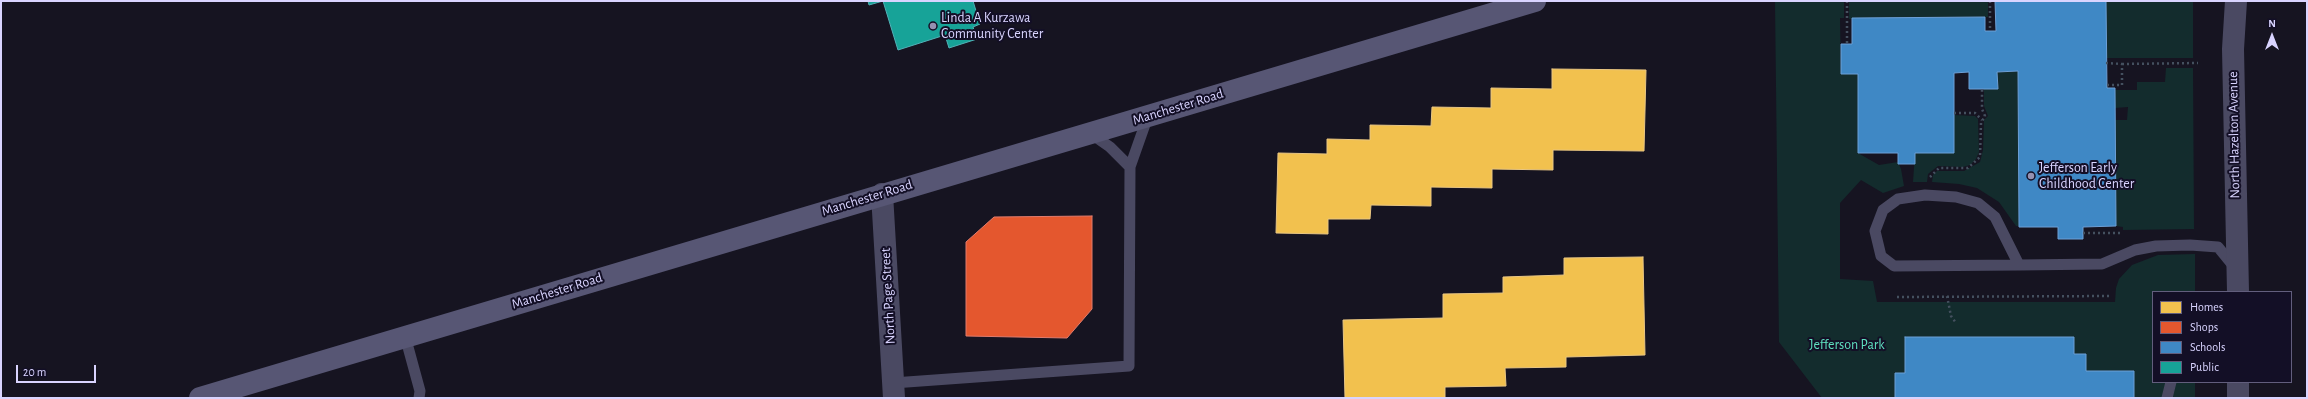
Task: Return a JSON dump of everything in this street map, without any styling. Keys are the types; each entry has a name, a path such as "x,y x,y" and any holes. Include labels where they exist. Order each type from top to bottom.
{"street":[{"name":"Manchester Road","path":"200,398 1535,1"},
{"name":"North Hazelton Avenue","path":"2236,1 2233,49 2238,291"},
{"name":"North Page Street","path":"882,194 893,391"},
{"path":"2238,383 2238,398"}],"lane":[{"path":"893,391 1129,366 1130,167 1148,116"},
{"path":"1090,133 1110,147 1130,167"},
{"path":"2019,265 1995,217 1978,203 1956,196 1930,196 1898,199 1883,210 1875,231 1881,256 1894,266 2019,265 2102,264 2135,250 2190,245 2218,247 2237,270"},
{"path":"405,336 420,391 419,398"},
{"path":"2166,398 2171,383"}],"path":[{"path":"1847,1 1847,44"},
{"path":"1990,1 1990,32"},
{"path":"2106,63 2198,63"},
{"path":"2107,86 2122,86 2122,64"},
{"path":"1930,196 1930,176 1935,170 1968,168 1977,162 1981,150 1982,120 1985,116 1982,109 1982,89"},
{"path":"1954,113 1975,113 1982,109"},
{"path":"1975,113 1982,120"},
{"path":"1947,296 1951,316 1956,324"},
{"path":"1897,297 2112,296"}],"green space":[{"name":"Jefferson Park","path":"1775,1 1844,1 1844,18 1840,18 1841,74 1858,74 1858,153 1879,165 1898,162 1901,169 1904,186 1883,193 1861,180 1840,203 1840,279 1873,281 1877,302 2115,302 2116,288 2119,279 2132,265 2158,255 2195,254 2195,291 2152,291 2152,383 2195,383 2195,398 1822,398 1779,342"},
{"path":"1849,1 1988,1 1988,17 1849,19"},
{"path":"2106,1 2193,1 2193,58 2106,58"},
{"path":"2166,68 2193,68 2194,229 2123,230 2123,227 2116,226 2115,120 2127,120 2128,107 2115,108 2115,90 2137,90 2137,82 2165,82"},
{"path":"2018,71 2019,226 2016,226 1999,202 1977,188 1959,184 1932,182 1933,175 1937,171 1964,171 1980,162 1983,150 1984,120 1988,116 1984,106 1984,89 1997,89 1997,72"},
{"path":"1954,115 1975,116 1978,119 1979,152 1976,159 1970,165 1963,167 1938,166 1928,174 1927,182 1913,182 1915,153 1954,153"}],"building: Homes":[{"path":"1552,69 1646,70 1644,151 1553,150 1553,170 1492,169 1492,188 1431,187 1431,206 1371,205 1370,219 1328,219 1328,234 1276,233 1278,153 1327,154 1327,139 1370,140 1370,125 1431,126 1432,107 1491,108 1491,88 1552,89"},
{"path":"1643,257 1645,355 1566,357 1566,367 1505,368 1506,386 1445,387 1445,398 1345,398 1343,320 1443,318 1443,294 1503,293 1503,277 1564,275 1564,258"}],"building: Shops":[{"path":"1092,216 1092,309 1067,338 966,336 966,242 994,217"}],"building: Schools":[{"name":"Jefferson Early Childhood Center","path":"1995,1 2106,1 2107,88 2115,88 2116,226 2083,227 2083,239 2058,239 2058,227 2019,227 2018,71 1997,72 1998,89 1969,89 1969,72 1954,73 1954,153 1915,153 1915,164 1898,164 1898,153 1858,153 1858,74 1841,74 1841,44 1852,44 1852,18 1985,17 1985,31 1996,31"},
{"path":"1905,337 2074,337 2074,354 2086,354 2086,371 2134,371 2134,398 1895,398 1895,373 1905,373"}],"building: Public":[{"path":"868,1 883,1 869,5"},
{"name":"Linda A Kurzawa Community Center","path":"883,1 973,1 980,24 973,27 977,39 949,48 945,35 898,50"}],"place":[{"name":"Linda A Kurzawa Community Center","path":"933,26"},
{"name":"Jefferson Early Childhood Center","path":"2031,176"}]}
